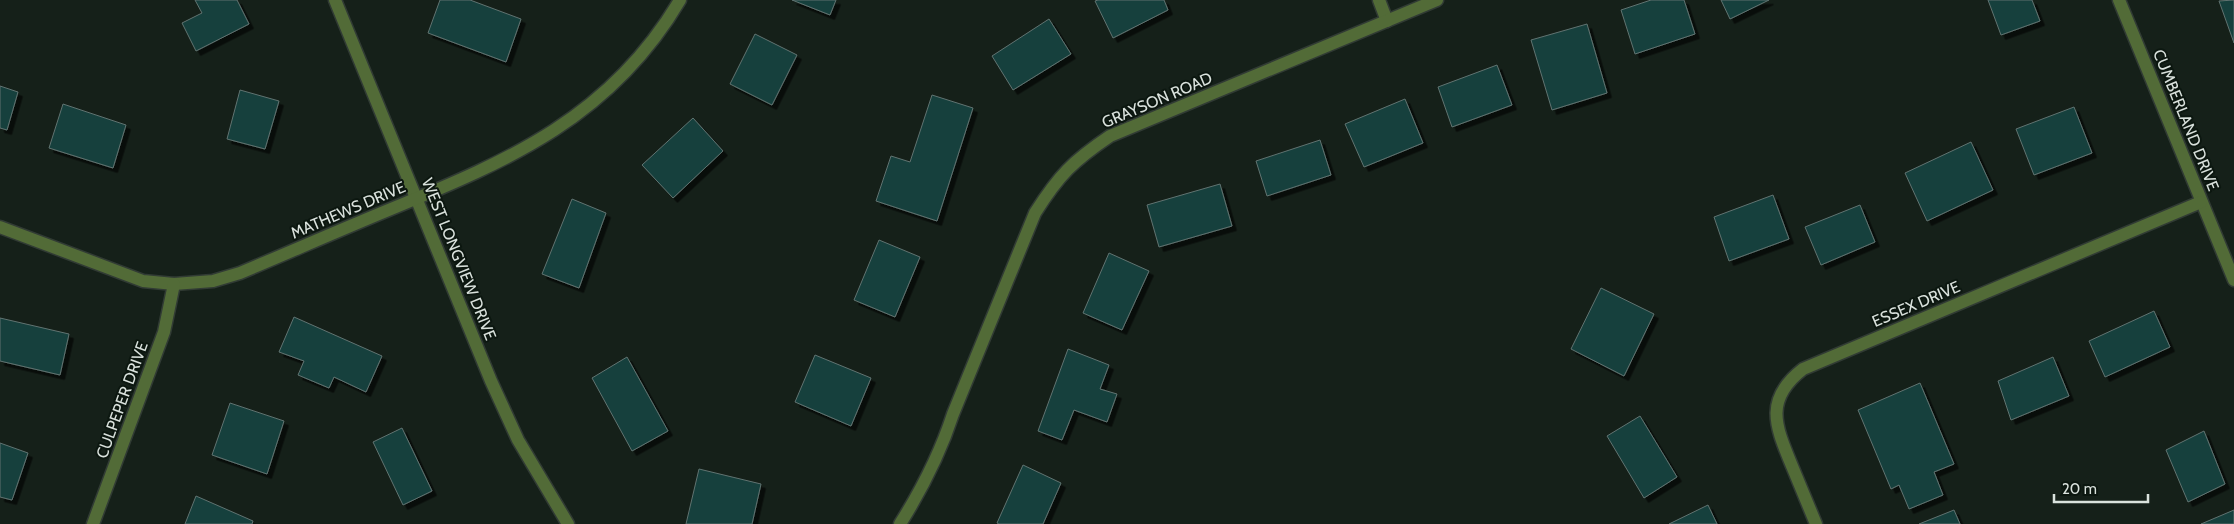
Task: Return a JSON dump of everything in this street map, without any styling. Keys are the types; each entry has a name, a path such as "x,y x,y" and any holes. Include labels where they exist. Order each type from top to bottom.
{"street":[{"name":"WEST LONGVIEW DRIVE","path":"335,0 416,199 518,440 568,524"},
{"name":"MATHEWS DRIVE","path":"0,227 144,281 174,284 213,281 240,273 416,199 518,153 584,111 627,71 652,42 680,0"},
{"path":"1379,0 1388,21"},
{"name":"GRAYSON ROAD","path":"900,524 922,490 944,444 957,405 1035,213 1054,183 1079,156 1110,136 1437,0"},
{"name":"CUMBERLAND DRIVE","path":"2119,0 2234,280"},
{"name":"ESSEX DRIVE","path":"1816,524 1777,428 1776,408 1783,389 1793,377 1803,369 2201,202"},
{"name":"CULPEPER DRIVE","path":"93,524 160,342 174,284"}],"building":[{"path":"195,0 237,0 249,24 196,51 182,23 202,13"},
{"path":"440,0 470,0 521,19 506,62 428,33"},
{"path":"792,0 836,0 830,15"},
{"path":"1164,0 1168,10 1113,38 1095,1"},
{"path":"1651,0 1684,0 1695,34 1635,54 1621,10"},
{"path":"1721,0 1769,0 1730,19"},
{"path":"1988,0 2032,0 2040,21 2001,35"},
{"path":"2234,0 2234,43 2219,1"},
{"path":"1049,19 1071,54 1013,90 992,56"},
{"path":"1587,24 1607,93 1552,110 1531,40"},
{"path":"755,34 797,55 772,105 730,84"},
{"path":"1497,65 1512,105 1452,127 1438,87"},
{"path":"0,86 18,92 7,130 0,128"},
{"path":"240,90 279,101 265,149 227,139"},
{"path":"932,95 973,108 937,221 876,201 891,156 910,162"},
{"path":"1405,99 1423,143 1364,167 1345,124"},
{"path":"63,104 126,125 113,168 49,148"},
{"path":"2074,107 2092,153 2034,175 2016,129"},
{"path":"693,118 723,151 673,198 642,165"},
{"path":"1320,140 1331,175 1267,196 1256,161"},
{"path":"1971,142 1993,190 1927,221 1905,173"},
{"path":"1220,184 1232,226 1159,247 1147,205"},
{"path":"1773,195 1789,239 1729,261 1714,217"},
{"path":"572,199 606,213 579,288 542,274"},
{"path":"1860,205 1875,242 1821,265 1805,227"},
{"path":"879,240 920,257 895,317 854,300"},
{"path":"1109,253 1149,271 1122,330 1083,313"},
{"path":"1601,288 1654,314 1624,376 1571,349"},
{"path":"2154,311 2170,347 2105,377 2089,341"},
{"path":"294,317 382,356 366,392 334,377 329,388 298,375 304,361 279,352"},
{"path":"0,318 69,334 60,375 0,361"},
{"path":"1068,349 1109,365 1100,389 1117,394 1107,422 1074,410 1062,440 1038,431"},
{"path":"815,355 871,378 851,426 795,402"},
{"path":"627,357 668,431 632,451 592,378"},
{"path":"2053,357 2069,396 2011,420 1998,381"},
{"path":"1920,383 1954,464 1934,472 1943,495 1909,509 1899,485 1891,489 1858,410"},
{"path":"230,403 284,421 267,474 212,455"},
{"path":"1640,416 1677,477 1644,498 1607,436"},
{"path":"402,428 432,491 403,505 373,442"},
{"path":"2204,431 2225,484 2188,502 2166,450"},
{"path":"0,443 28,453 12,500 0,497"},
{"path":"1023,465 1061,483 1043,524 999,524 997,523"},
{"path":"699,469 761,484 752,524 686,524"},
{"path":"196,496 253,521 252,524 185,524"},
{"path":"1708,505 1717,524 1669,524"},
{"path":"1954,510 1960,524 1919,524"},
{"path":"2234,510 2234,524 2201,524"}]}
